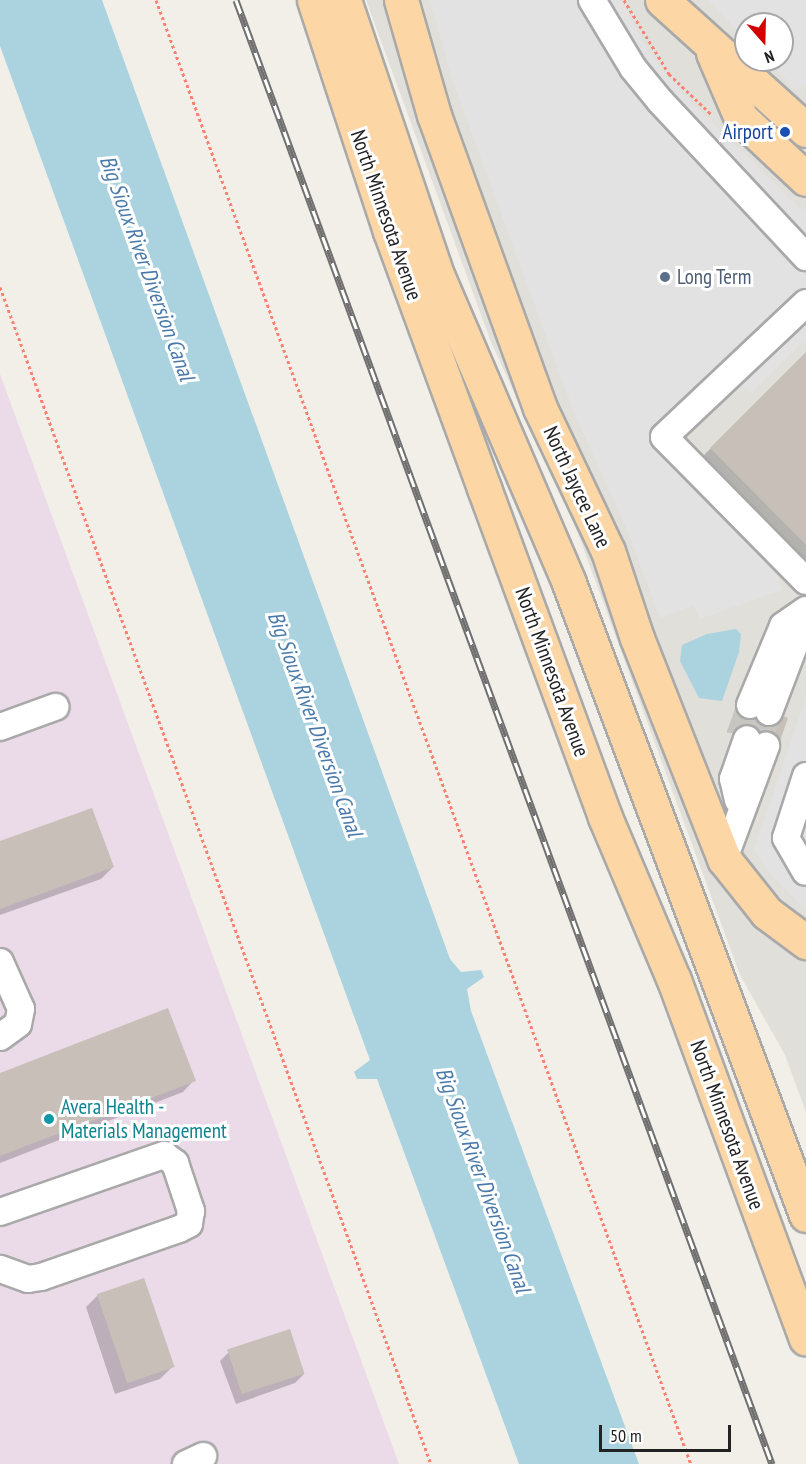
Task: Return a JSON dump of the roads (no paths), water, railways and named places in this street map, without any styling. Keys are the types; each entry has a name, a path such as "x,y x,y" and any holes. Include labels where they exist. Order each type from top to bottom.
{"main road":[{"name":"North Minnesota Avenue","path":"314,0 390,231 484,488 605,817 674,980 806,1338"},
{"name":"North Minnesota Avenue","path":"344,0 455,321 568,583 794,1147 802,1194"},
{"name":"North Jaycee Lane","path":"401,0 430,106 540,408 609,551 638,638 724,859 767,913 806,942"},
{"path":"662,0 806,130"},
{"path":"708,42 741,118 806,179"},
{"path":"742,1166 794,1147"},
{"path":"755,1200 802,1194"}],"street":[{"path":"592,0 633,68 653,93 806,257"},
{"path":"806,303 664,436 806,580"},
{"path":"806,611 764,710 806,638"},
{"path":"0,727 55,707"},
{"path":"724,859 737,798 753,741 737,798"},
{"path":"806,776 786,838 806,872"},
{"path":"0,962 21,1009 18,1024 0,1037"},
{"path":"0,1212 154,1155 170,1157 175,1163 191,1211 189,1224 41,1277 28,1279 0,1269"}],"water":[{"name":"Big Sioux River Diversion Canal","path":"0,0 102,0 450,959 461,972 481,970 484,977 467,989 471,1011 639,1464 519,1464 377,1079 357,1079 354,1072 370,1060 0,46"},
{"path":"736,629 741,634 739,652 722,701 699,698 680,661 682,645 707,634"}],"tunnel":[{"path":"739,736 750,705"},
{"path":"758,743 769,712"}],"railway":[{"path":"236,0 772,1464"}],"place":[{"name":"Airport","path":"785,132"},
{"name":"Long Term","path":"665,277"},
{"name":"Avera Health - Materials Management","path":"49,1119"}]}
